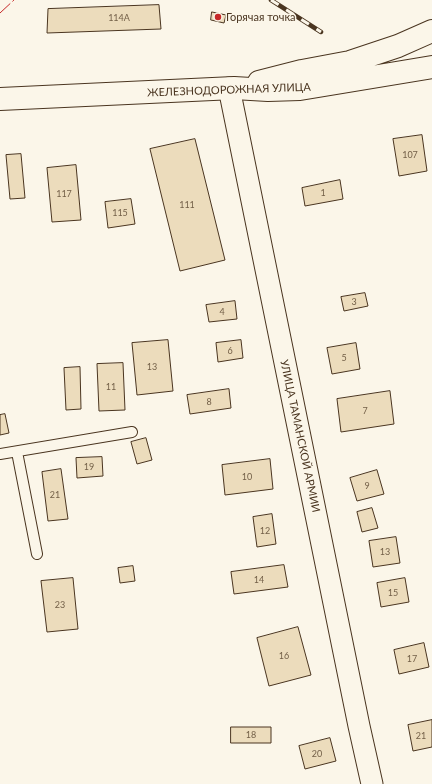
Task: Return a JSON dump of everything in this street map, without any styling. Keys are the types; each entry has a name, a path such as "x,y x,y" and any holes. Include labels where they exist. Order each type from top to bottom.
{"main road":[{"path":"231,88 302,71 350,62 398,46 432,31"},
{"name":"ЖЕЛЕЗНОДОРОЖНАЯ УЛИЦА","path":"0,99 231,88 300,90 432,67"}],"street":[{"name":"УЛИЦА ТАМАНСКОЙ АРМИИ","path":"231,88 372,784"}],"lane":[{"path":"0,454 132,432"},
{"path":"17,452 37,554"}],"building":[{"path":"159,5 161,29 47,33 48,9"},
{"path":"212,12 226,15 224,23 211,20"},
{"path":"422,135 427,171 399,176 393,139"},
{"path":"195,139 225,260 180,271 150,149"},
{"path":"21,154 25,198 10,199 6,155"},
{"path":"76,165 81,220 52,222 47,168"},
{"path":"340,180 343,199 305,206 302,188"},
{"path":"131,199 135,224 108,228 105,202"},
{"path":"365,293 368,306 344,311 341,297"},
{"path":"235,301 237,319 209,322 206,305"},
{"path":"168,340 173,391 137,395 132,343"},
{"path":"241,340 243,358 218,362 216,343"},
{"path":"356,343 360,369 332,374 327,348"},
{"path":"123,363 125,410 99,411 97,364"},
{"path":"80,367 81,409 66,410 64,368"},
{"path":"229,389 231,408 190,414 187,395"},
{"path":"390,391 394,424 341,432 337,399"},
{"path":"5,414 9,433 0,435 0,415"},
{"path":"146,438 152,460 137,464 131,442"},
{"path":"102,457 103,476 77,478 76,458"},
{"path":"270,459 273,489 225,495 222,465"},
{"path":"61,469 68,519 48,521 42,472"},
{"path":"377,470 384,494 357,501 350,478"},
{"path":"372,508 378,528 362,532 357,512"},
{"path":"272,514 276,544 257,547 253,517"},
{"path":"396,537 400,563 373,567 369,541"},
{"path":"284,565 288,587 234,594 231,572"},
{"path":"133,566 135,581 120,583 118,568"},
{"path":"73,578 78,629 47,632 41,581"},
{"path":"405,578 409,602 381,607 377,583"},
{"path":"298,627 311,675 269,686 257,638"},
{"path":"424,643 429,667 399,674 394,650"},
{"path":"432,720 432,747 413,751 408,725"},
{"path":"231,727 271,727 271,743 231,743"},
{"path":"330,738 336,761 305,769 299,746"}],"railway":[{"path":"271,0 321,32"}],"power":[{"path":"0,13 14,0"}],"place":[{"name":"Горячая точка","path":"218,17"}]}
